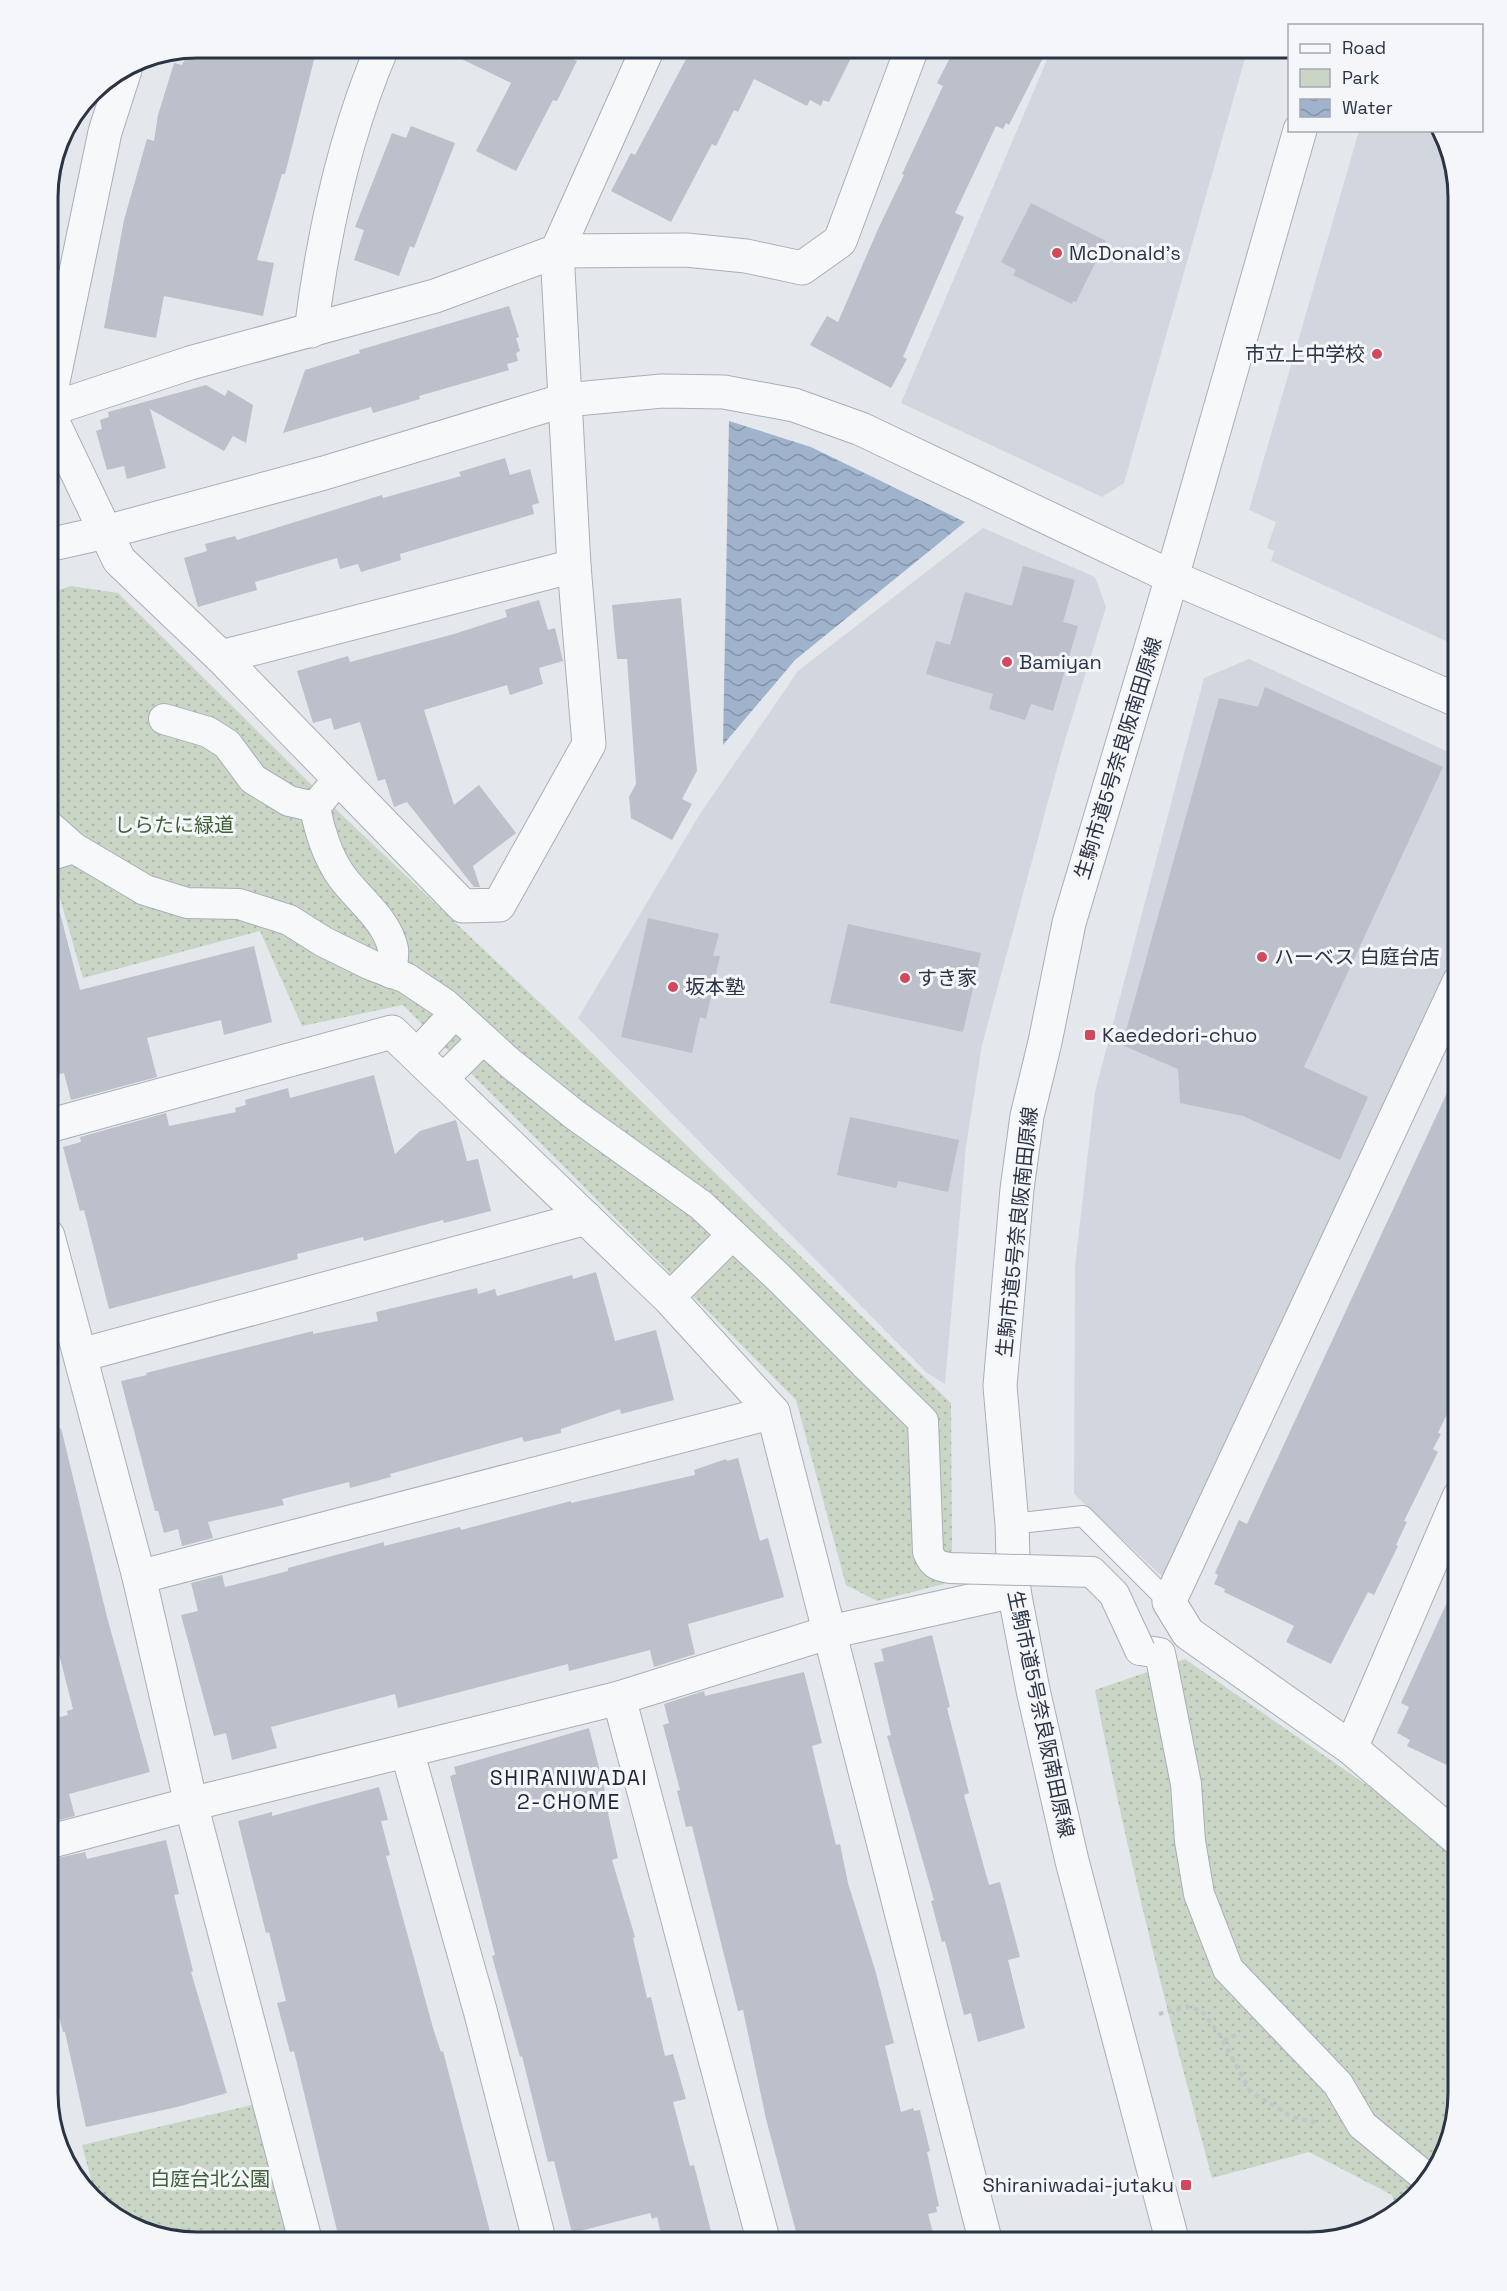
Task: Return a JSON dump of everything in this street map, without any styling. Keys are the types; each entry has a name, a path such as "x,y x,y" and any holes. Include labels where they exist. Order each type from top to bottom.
{"street":[{"path":"311,331 318,270 341,171 368,82 377,59"},
{"path":"59,432 119,560 221,657 463,906 499,905 589,744 574,566 556,251 643,59"},
{"path":"59,405 190,363 435,296 556,251 686,250 746,256 802,268 840,241 908,59"},
{"path":"59,356 105,132 121,81"},
{"name":"生駒市道5号奈良阪南田原線","path":"1170,2232 1072,1861 1033,1690 1014,1591 1012,1524 1000,1386 1017,1189 1027,1116 1045,1042 1069,923 1172,577 1299,132"},
{"path":"59,543 324,473 565,400 662,391 724,392 794,405 861,429 1172,577 1448,696"},
{"path":"221,657 574,566"},
{"path":"164,719 208,732 227,744 253,779 289,801 315,807"},
{"path":"315,807 339,778"},
{"path":"315,807 325,844 340,875 385,927 393,951 391,973"},
{"path":"61,852 146,890 188,903 239,904 289,920 324,942 416,985 445,1004 483,1039 575,1115 701,1206 778,1277 924,1421 928,1552 932,1561 938,1566 950,1568 1092,1572 1114,1594 1150,1651 1186,1784 1190,1841 1199,1894 1227,1969 1338,2084 1362,2125 1422,2174"},
{"path":"1448,1005 1168,1602 1188,1633 1351,1748 1448,1831"},
{"path":"416,1055 455,1013"},
{"path":"59,1123 392,1032 669,1298 773,1412 983,2232"},
{"path":"442,1080 483,1039"},
{"path":"81,1355 586,1218"},
{"path":"669,1298 732,1235"},
{"path":"59,1276 139,1577 191,1804 303,2232"},
{"path":"139,1577 773,1412"},
{"path":"1351,1748 1448,1523"},
{"path":"59,1839 619,1698 830,1632 1014,1591"},
{"path":"619,1698 761,2232"},
{"path":"407,1751 480,2010 537,2232"}],"lane":[{"path":"1012,1524 1083,1516 1168,1602"},
{"path":"1150,1651 1188,1633"}],"path":[{"path":"1159,2013 1186,2007 1201,2010 1220,2035 1250,2091 1292,2116 1327,2125 1356,2114"}],"shaded area":[{"path":"1047,59 1245,59 1124,483 1102,497 901,403"},
{"name":"市立上中学校","path":"1359,132 1432,132 1444,162 1448,198 1448,642 1271,561 1274,551 1267,548 1276,522 1249,510"},
{"path":"983,528 1095,577 1106,607 1062,750 982,1045 966,1146 945,1384 927,1373 578,1018 700,814 798,671"},
{"path":"1249,659 1448,752 1448,965 1164,1578 1074,1494 1075,1266 1095,1092 1204,678"}],"green space":[{"name":"しらたに緑道","path":"71,586 118,593 343,816 557,1019 951,1403 952,1548 944,1584 877,1601 846,1585 796,1400 403,1005 302,1026 260,931 83,978 59,895 59,590"},
{"path":"1185,1659 1413,1817 1448,1850 1447,2112 1438,2147 1430,2163 1408,2192 1394,2204 1392,2195 1309,2152 1212,2178 1149,1935 1095,1690"},
{"name":"白庭台北公園","path":"256,2104 289,2232 188,2232 170,2230 136,2218 120,2209 92,2184 82,2145"}],"water":[{"path":"729,421 811,447 965,522 795,660 723,745"}],"building":[{"path":"198,59 314,59 285,174 282,174 257,260 274,263 263,316 164,296 156,338 104,328 124,220 147,139 154,141 158,115 174,63 182,65 184,60"},
{"path":"462,59 573,59 577,61 557,101 553,100 516,171 476,151 511,83"},
{"path":"686,59 850,59 829,102 823,100 821,106 810,100 807,106 754,79 738,112 734,110 716,146 712,144 671,222 611,191 631,153 635,155"},
{"path":"949,59 1042,59 1009,125 1006,123 1003,129 996,126 955,213 964,217 903,357 907,359 891,388 810,345 827,316 838,322 943,86 937,83"},
{"path":"411,126 455,143 414,248 410,246 399,276 354,260 364,230 355,227 392,133 406,138"},
{"name":"McDonald's","path":"1031,203 1106,241 1076,302 1073,301 1072,304 1013,275 1016,270 1001,262"},
{"path":"509,306 519,337 516,338 520,351 516,353 518,361 507,364 509,370 419,396 420,399 373,413 371,407 283,433 305,370 360,353 359,350"},
{"path":"206,385 225,396 228,390 253,405 246,443 233,436 224,451 150,409 166,468 127,479 124,466 107,470 96,431 102,429 100,420 109,417 108,412"},
{"path":"505,458 510,475 530,469 539,503 532,505 534,514 400,554 401,560 361,572 358,564 340,569 337,558 255,582 257,590 198,607 184,558 207,551 205,544 235,536 237,540 382,495 383,498 461,476 459,472"},
{"path":"1023,566 1075,580 1063,622 1078,626 1053,711 1031,704 1025,720 989,709 993,694 926,674 936,641 950,645 965,592 1012,606"},
{"path":"681,598 697,771 682,799 692,804 672,840 631,818 629,797 636,784 627,659 617,659 612,605"},
{"path":"539,600 548,630 555,628 563,661 539,668 543,684 510,695 507,685 424,710 454,805 479,785 516,833 473,866 480,887 474,887 407,802 394,807 385,779 378,781 360,722 334,730 331,718 313,723 297,671 348,656 350,662 454,634 507,617 505,610"},
{"path":"1265,687 1443,767 1304,1067 1368,1097 1340,1160 1243,1116 1180,1103 1178,1069 1122,1045 1219,698 1258,707"},
{"path":"59,913 80,990 254,946 272,1022 224,1035 221,1020 147,1038 157,1077 71,1100 64,1073 59,1074"},
{"name":"坂本塾","path":"648,918 719,934 713,956 720,956 706,1019 700,1017 692,1053 621,1037"},
{"name":"すき家","path":"848,924 981,953 963,1032 830,1003"},
{"path":"374,1075 395,1154 420,1131 456,1120 467,1161 478,1159 491,1211 444,1223 443,1220 364,1241 363,1237 297,1254 298,1259 109,1309 84,1210 80,1211 63,1147 81,1142 80,1137 166,1113 169,1126 236,1112 235,1108 246,1105 245,1100 288,1088 290,1098"},
{"path":"1448,1091 1448,1412 1433,1449 1438,1452 1404,1521 1407,1522 1396,1545 1398,1546 1374,1595 1368,1592 1331,1664 1286,1642 1294,1626 1224,1592 1225,1589 1214,1584 1218,1575 1215,1573 1239,1520 1247,1524"},
{"path":"850,1117 959,1140 948,1192 898,1181 896,1188 837,1175"},
{"path":"596,1272 615,1341 656,1330 674,1400 621,1414 620,1409 561,1429 561,1433 524,1442 522,1437 390,1474 391,1477 350,1488 349,1482 282,1499 284,1505 208,1522 213,1538 182,1546 178,1529 164,1533 158,1511 155,1511 121,1381 313,1331 313,1334 378,1321 376,1312 477,1288 478,1294 495,1289 497,1296 572,1275 573,1279"},
{"path":"59,1428 61,1428 107,1617 150,1772 69,1794 75,1816 59,1820 59,1717 68,1715 67,1711 73,1709 59,1654"},
{"path":"738,1458 760,1541 768,1538 784,1597 688,1624 695,1654 654,1667 650,1650 569,1671 568,1664 398,1708 395,1694 271,1727 277,1748 232,1760 226,1733 214,1736 181,1615 198,1611 191,1583 222,1575 225,1587 384,1542 384,1546 460,1527 461,1530 571,1501 571,1503 695,1475 694,1470 726,1459 727,1461"},
{"path":"1448,1600 1448,1766 1407,1746 1410,1740 1397,1733 1409,1707 1401,1703"},
{"path":"932,1635 950,1707 947,1708 969,1793 964,1795 989,1885 1000,1882 1020,1957 1008,1960 1025,2028 978,2042 971,2013 964,2015 945,1941 942,1942 931,1901 934,1900 887,1736 891,1735 874,1663 884,1661 881,1649"},
{"path":"804,1672 822,1743 812,1746 836,1845 840,1844 848,1883 876,1973 894,2043 885,2046 901,2112 913,2108 914,2111 920,2110 930,2151 927,2152 939,2206 936,2207 937,2212 928,2214 933,2232 796,2232 766,2119 743,2010 738,2011 692,1826 686,1827 677,1791 680,1790 663,1725 669,1723 664,1704 704,1691 705,1696"},
{"path":"589,1728 607,1799 605,1800 618,1858 612,1860 635,1937 633,1938 647,1998 651,1997 665,2056 673,2054 686,2099 673,2102 690,2166 694,2165 711,2232 660,2232 657,2217 652,2219 650,2213 572,2232 554,2161 548,2162 522,2056 520,2057 492,1956 495,1955 450,1776 456,1774 454,1767"},
{"path":"379,1787 388,1820 381,1821 390,1855 386,1856 433,2028 441,2052 443,2051 490,2232 337,2232 294,2051 290,2052 277,2003 286,2001 269,1932 266,1933 238,1821 272,1812 272,1816"},
{"path":"166,1840 179,1894 174,1895 193,1971 191,1972 227,2093 177,2107 86,2127 65,2032 63,2032 59,2017 59,1858 85,1852 87,1859"}],"place":[{"name":"McDonald's","path":"1057,253"},
{"name":"市立上中学校","path":"1377,354"},
{"name":"Bamiyan","path":"1007,662"},
{"name":"ハーベス 白庭台店","path":"1262,957"},
{"name":"すき家","path":"905,978"},
{"name":"坂本塾","path":"673,987"},
{"name":"Kaededori-chuo","path":"1090,1035"},
{"name":"Shiraniwadai-jutaku","path":"1186,2185"}],"district":[{"name":"SHIRANIWADAI 2-CHOME","path":"569,1790"}]}
